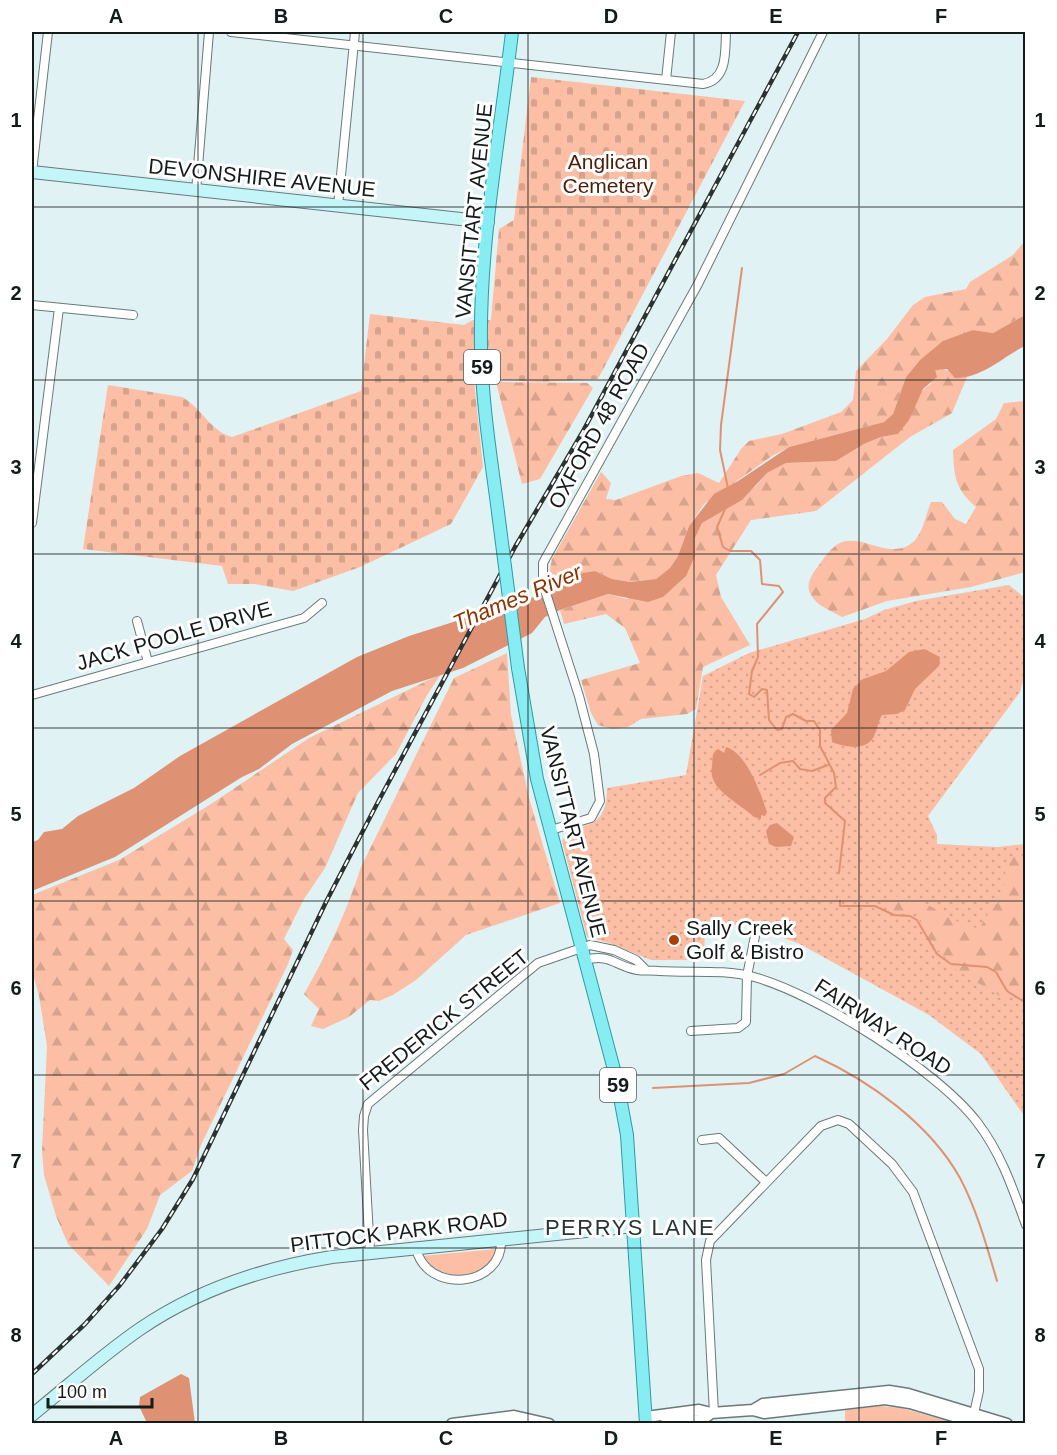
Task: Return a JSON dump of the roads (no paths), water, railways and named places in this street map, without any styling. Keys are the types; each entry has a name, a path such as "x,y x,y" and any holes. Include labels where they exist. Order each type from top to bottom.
{"main road":[{"name":"VANSITTART AVENUE","path":"512,32 488,222 481,348 483,392 518,668 530,744 623,1111 631,1159 646,1420"},
{"name":"DEVONSHIRE AVENUE","path":"32,172 488,222"},
{"name":"PITTOCK PARK ROAD","path":"32,1415 139,1329 207,1292 282,1266 370,1253 635,1226"}],"street":[{"path":"32,172 48,32"},
{"path":"196,191 209,32"},
{"path":"231,32 704,84 717,78 722,68 726,32"},
{"path":"338,206 356,32"},
{"path":"666,80 671,32"},
{"name":"OXFORD 48 ROAD","path":"551,830 591,818 600,801 588,725 543,584 543,563 699,284 823,32"},
{"path":"32,305 133,315"},
{"path":"32,523 59,308"},
{"name":"JACK POOLE DRIVE","path":"32,695 304,618 322,603"},
{"path":"137,621 148,662"},
{"path":"691,1031 732,1029 743,1026 748,1015 747,976 756,932"},
{"name":"FAIRWAY ROAD","path":"645,969 636,960 606,948 590,945 584,954 607,958 638,970 709,970 747,976 813,1001 900,1055 960,1102 988,1137 1010,1179 1026,1225"},
{"name":"FREDERICK STREET","path":"370,1253 363,1130 366,1107 527,970 547,960 584,954"},
{"path":"713,1413 707,1251 716,1232 823,1124 834,1120 849,1125 899,1171 923,1213 975,1358 980,1381 975,1419"},
{"path":"702,1140 719,1138 766,1182"},
{"path":"416,1248 419,1261 430,1272 444,1279 464,1280 479,1275 491,1267 500,1253 501,1239"},
{"path":"646,1420 699,1410 713,1413 753,1410 763,1404 889,1391 908,1394 975,1419 1007,1424"},
{"path":"665,1424 702,1420 713,1413"},
{"path":"452,1424 514,1416 549,1424"}],"waterway":[{"path":"728,488 720,450 721,425 742,268"},
{"path":"726,507 717,527 723,547 730,551 751,551 760,560 762,584 779,586 783,592 757,624 758,657 752,671 749,694 754,697 762,689 767,690 769,720 777,730 782,729 786,717 793,714 806,721 814,721 820,730 820,746 834,773 836,787 825,798 825,803 845,821 839,873"},
{"path":"760,775 780,763 793,761 800,769 812,771 828,765"},
{"path":"840,901 840,906 875,906 894,915 910,916 917,920 937,954 951,964 987,967 996,972 1007,991 1026,1003"},
{"path":"653,1088 749,1083 784,1074 815,1056 836,1066 897,1106 915,1122 947,1158 972,1203 997,1281"}],"railway":[{"path":"32,1374 85,1324 120,1285 162,1229 193,1179 327,900 378,802 515,547 582,433 798,32"}],"place":[{"name":"Sally Creek Golf & Bistro","path":"674,940"}],"district":[{"name":"PERRYS LANE","path":"630,1227"}],"park label":[{"name":"Anglican Cemetery","path":"608,174"}],"water label":[{"name":"Thames River","path":"517,597"}]}
